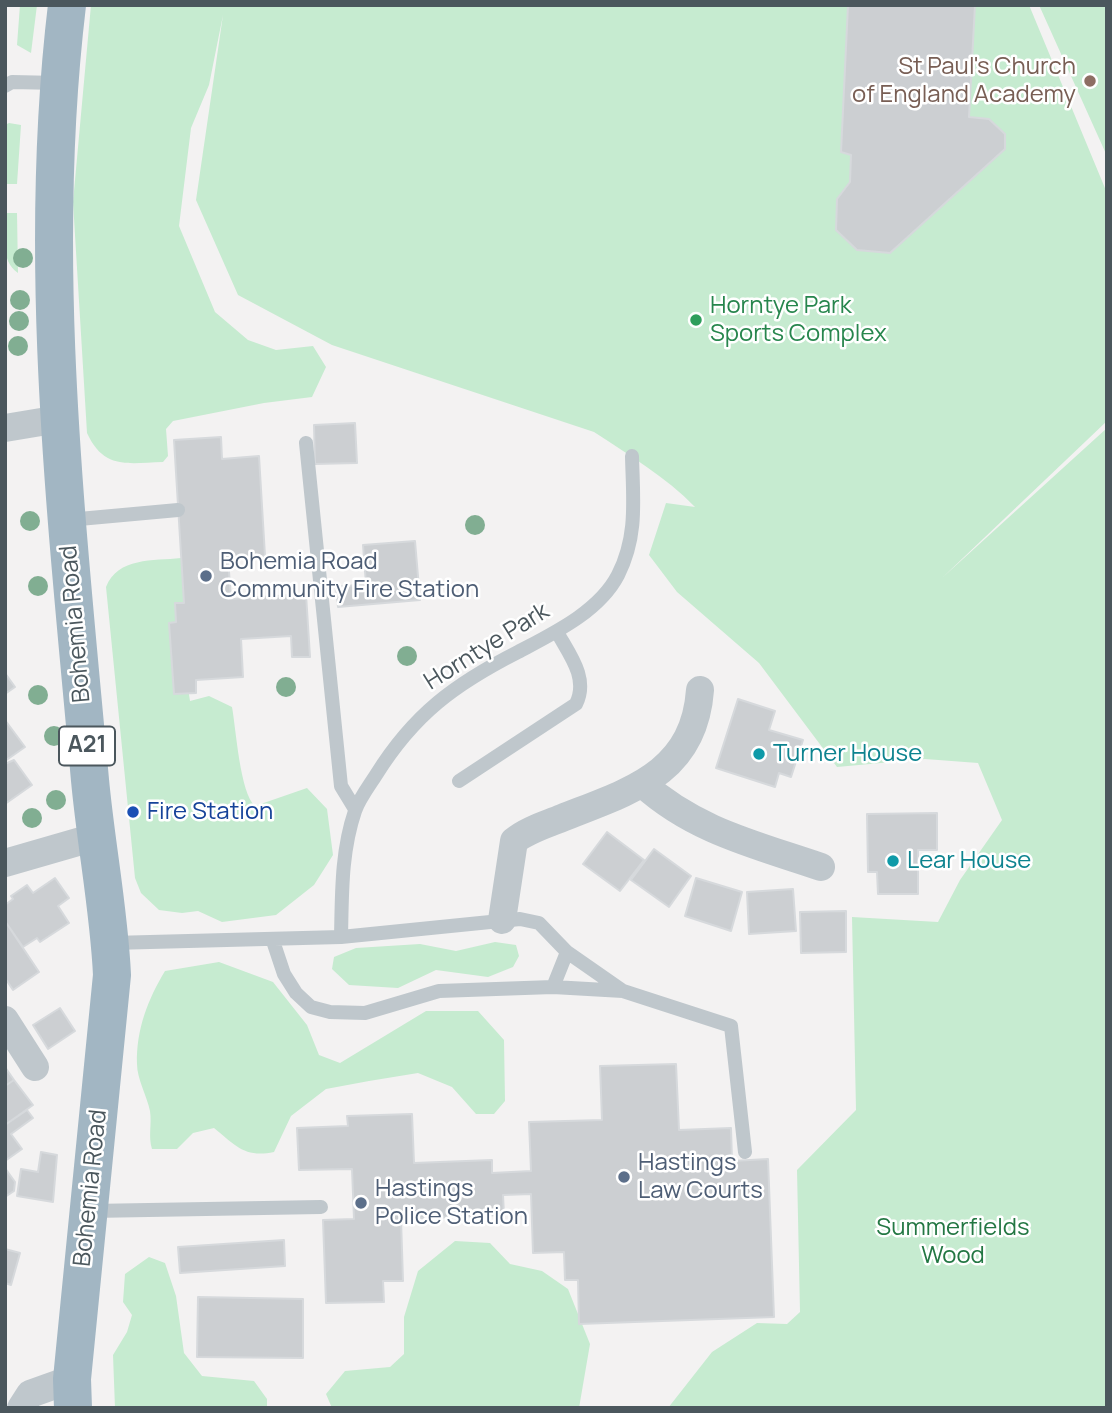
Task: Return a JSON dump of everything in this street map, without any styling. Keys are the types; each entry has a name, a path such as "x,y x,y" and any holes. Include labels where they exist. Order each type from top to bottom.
{"highway":[{"name":"Bohemia Road","path":"67,5 58,83 53,302 66,520 95,837 111,943 112,975 72,1393"}],"street":[{"path":"5,428 59,419"},
{"path":"502,920 514,841 535,829 643,784 682,751 698,716 700,690"},
{"path":"643,784 674,810 702,826 821,867"},
{"path":"5,863 95,837"},
{"path":"5,1020 35,1067"},
{"path":"21,1408 30,1394 72,1393"}],"lane":[{"path":"7,81 58,83"},
{"path":"306,443 341,786 355,809"},
{"name":"Horntye Park","path":"341,937 342,872 355,809 396,744 440,697 495,664 557,632 593,605 617,577 634,530 632,456"},
{"path":"66,520 178,510"},
{"path":"459,781 576,704 582,692 579,670 557,632"},
{"path":"111,943 273,941 520,919 539,923 568,952 623,992"},
{"path":"273,941 284,974 296,993 311,1007 330,1012 365,1013 439,991 553,988 623,992 731,1026 745,1152"},
{"path":"553,988 568,952"},
{"path":"88,1212 321,1207"}],"green space":[{"path":"20,5 37,5 31,53 17,45"},
{"name":"Summerfields Wood","path":"91,5 1029,5 1107,193 1107,421 942,578 1107,428 1107,1408 668,1408 712,1352 757,1323 787,1324 800,1312 797,1170 856,1110 852,917 938,922 960,880 1002,820 978,763 925,759 837,767 759,663 677,592 649,555 666,503 695,507 647,467 594,432 332,345 238,295 196,200 223,15 209,85 191,128 179,226 215,312 248,340 276,350 313,346 326,367 312,397 264,403 173,421 166,429 168,456 163,462 118,462 101,453 87,433 73,202"},
{"name":"St Paul's Church of England Academy","path":"1039,5 1107,5 1107,156"},
{"path":"5,125 21,125 17,184 5,184"},
{"path":"5,213 17,213 18,273 12,268 6,254"},
{"path":"181,558 184,603 175,604 190,701 209,696 232,707 242,775 255,806 307,788 327,809 333,855 314,885 276,915 222,922 198,911 182,913 159,910 141,893 135,878 106,587 119,570 128,565"},
{"path":"495,942 516,945 519,956 513,967 488,977 436,970 398,988 349,985 332,969 334,957 356,948 420,944 456,951"},
{"path":"219,962 273,982 307,1025 319,1055 340,1063 426,1011 478,1011 504,1040 505,1101 494,1114 476,1114 452,1087 418,1073 326,1089 291,1116 274,1152 248,1152 214,1128 193,1133 177,1149 152,1149 150,1111 137,1064 144,1015 165,971"},
{"path":"455,1241 490,1243 510,1264 542,1271 568,1289 590,1344 579,1408 332,1408 326,1394 345,1371 390,1367 404,1354 404,1317 418,1271"},
{"path":"149,1257 165,1263 176,1296 184,1353 202,1376 254,1381 267,1399 267,1408 115,1408 113,1355 127,1332 132,1315 123,1302 125,1274"}],"building":[{"path":"848,5 975,5 969,117 989,119 1005,134 1005,149 890,253 857,250 836,230 837,199 850,182 851,155 841,152"},
{"path":"355,423 357,463 315,464 314,425"},
{"name":"Bohemia Road Community Fire Station","path":"221,437 222,459 259,456 265,556 228,558 231,599 306,594 310,657 292,657 291,636 241,639 243,677 196,680 196,693 174,694 169,623 176,622 175,603 184,603 174,440"},
{"path":"415,541 420,600 338,607 336,587 366,584 363,545"},
{"path":"5,673 15,687 5,694"},
{"name":"Turner House","path":"738,699 775,711 769,730 803,740 791,777 779,773 775,787 716,768"},
{"path":"5,720 25,747 5,761"},
{"path":"14,760 32,785 5,804 5,764"},
{"name":"Lear House","path":"937,813 937,850 918,850 918,894 878,894 877,872 868,872 867,814"},
{"path":"607,832 644,860 620,891 583,864"},
{"path":"654,849 691,876 669,907 631,880"},
{"path":"55,878 69,898 58,906 69,923 40,942 37,938 23,947 5,921 5,905 13,899 11,896 27,885 33,893"},
{"path":"696,878 742,892 731,931 685,916"},
{"path":"793,889 796,931 749,934 747,892"},
{"path":"846,911 846,952 801,953 800,912"},
{"path":"5,921 39,972 13,990 5,978"},
{"path":"60,1008 75,1031 48,1049 33,1025"},
{"path":"676,1064 679,1130 731,1128 732,1161 768,1159 774,1317 579,1324 578,1280 565,1280 564,1252 533,1253 531,1194 503,1195 504,1215 401,1219 403,1281 383,1281 384,1302 326,1303 323,1220 354,1219 352,1169 299,1170 297,1128 348,1126 347,1116 412,1114 414,1163 492,1160 492,1173 531,1171 529,1122 602,1120 600,1066"},
{"path":"5,1067 14,1080 5,1086"},
{"path":"14,1080 33,1105 5,1125 5,1086"},
{"path":"27,1110 33,1118 11,1134 22,1149 5,1161 5,1125"},
{"path":"41,1152 57,1155 53,1202 17,1196 21,1169 38,1172"},
{"path":"5,1168 15,1182 14,1191 5,1197"},
{"path":"284,1240 285,1266 180,1273 178,1247"},
{"path":"5,1249 20,1253 11,1285 5,1283"},
{"path":"198,1297 303,1299 303,1358 197,1357"}],"place":[{"name":"St Paul's Church of England Academy","path":"1090,81"},
{"name":"Horntye Park Sports Complex","path":"696,320"},
{"name":"Bohemia Road Community Fire Station","path":"206,576"},
{"name":"Turner House","path":"759,754"},
{"name":"Fire Station","path":"133,812"},
{"name":"Lear House","path":"893,861"},
{"name":"Hastings Law Courts","path":"624,1177"},
{"name":"Hastings Police Station","path":"361,1203"}]}
